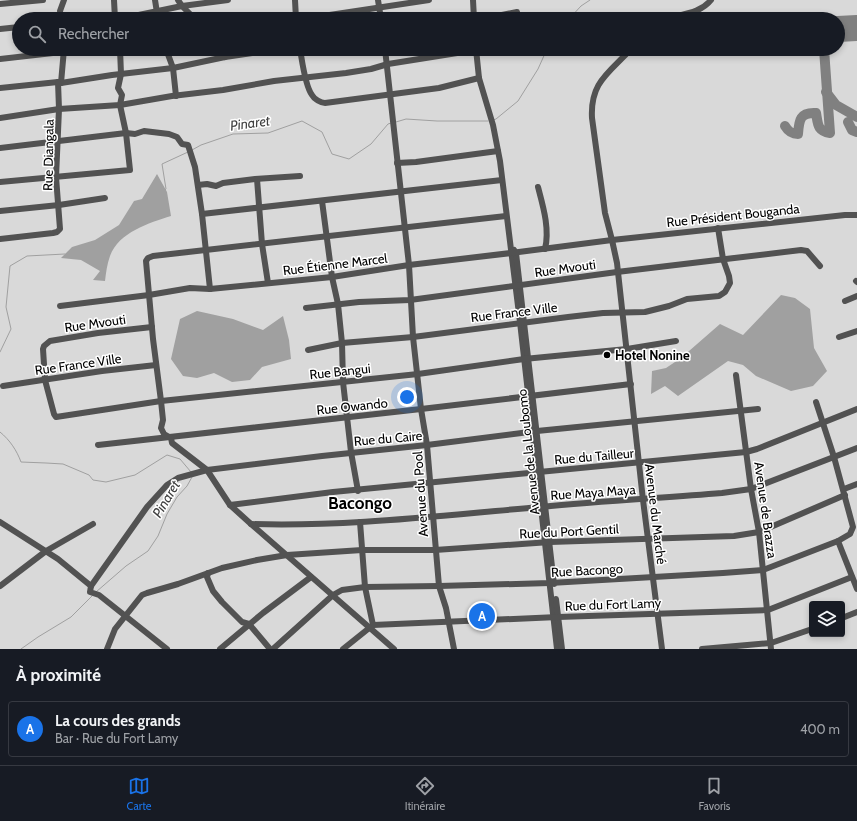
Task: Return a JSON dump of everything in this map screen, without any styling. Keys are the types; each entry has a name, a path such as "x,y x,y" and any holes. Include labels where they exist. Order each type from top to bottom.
{"street":[{"path":"0,4 43,0"},
{"path":"60,12 64,0"},
{"path":"114,0 115,12"},
{"path":"154,0 157,12 182,6 228,0"},
{"path":"178,0 188,12"},
{"path":"295,0 296,12"},
{"path":"378,0 380,12"},
{"path":"352,12 429,0"},
{"path":"473,0 474,12"},
{"path":"691,12 705,7 711,0"},
{"path":"0,29 12,28"},
{"path":"0,59 22,56"},
{"name":"Rue Diangala","path":"0,239 53,233 60,229 56,177 60,83 64,56"},
{"path":"0,182 130,170 126,133 120,105 122,95 118,88 121,74 120,56"},
{"path":"169,56 173,68 176,96"},
{"path":"0,88 60,83 173,68 232,56"},
{"path":"302,56 306,79 312,95 321,103 325,104 439,88 479,78"},
{"name":"Avenue du Pool","path":"386,56 409,265 410,300 421,409 427,445 439,586 446,608 454,649"},
{"path":"0,118 59,109 120,105 274,81 306,79 371,69 388,64 438,56"},
{"path":"477,56 479,78 493,125 498,151 510,245 514,253"},
{"name":"Avenue du Marché","path":"624,56 599,83 594,93 591,105 593,132 605,213 612,240 617,272 631,384 643,500 662,649"},
{"path":"0,148 126,133 135,134 144,131 169,134 177,137 182,144 188,145 192,154 202,214 210,289"},
{"path":"397,163 416,162 498,151"},
{"path":"198,185 207,184 216,186 223,183 300,176"},
{"path":"257,179 262,244 268,283"},
{"path":"202,214 502,180"},
{"path":"538,187 544,211 548,239 545,249"},
{"path":"0,211 105,198"},
{"path":"322,200 332,277 338,304 342,343 343,382 351,452 358,491"},
{"name":"Rue Président Bouganda","path":"612,240 812,218 857,215"},
{"path":"394,649 371,626 270,542 230,505 207,470 172,443 171,438 164,434 161,428 163,420 162,401 156,365 146,261 148,258 153,256 506,216"},
{"path":"718,228 723,259"},
{"path":"548,239 558,247"},
{"name":"Rue Étienne Marcel","path":"60,306 150,295 190,288 210,289 332,277 409,265 612,240"},
{"name":"Rue Mvouti","path":"306,308 338,304 410,300 617,272 804,250 808,251 820,266"},
{"name":"Avenue de la Loubomo","path":"514,253 552,582 557,649"},
{"name":"Rue France Ville","path":"308,350 342,343 414,337 522,322 603,313 645,312 669,306 687,299 722,294 725,292 730,282 723,259"},
{"path":"845,301 857,296"},
{"name":"Rue Mvouti","path":"45,380 43,349 44,346 50,341 98,333 152,327"},
{"path":"839,337 857,331"},
{"name":"Rue Bangui","path":"45,380 56,417 162,401 418,374 526,359 627,349 676,341"},
{"name":"Rue France Ville","path":"3,386 102,371 156,365"},
{"name":"Avenue de Brazza","path":"736,375 751,489 759,532 771,646"},
{"name":"Rue Owando","path":"98,445 171,438 218,431 631,384"},
{"path":"816,402 844,492"},
{"name":"Rue du Caire","path":"90,589 147,507 167,485 178,478 207,470 535,431 758,409"},
{"name":"Rue du Tailleur","path":"230,505 333,492 358,491 746,452 857,409"},
{"name":"Rue Maya Maya","path":"251,524 360,522 432,517 543,506 722,494 751,489 857,448"},
{"name":"Rue du Port Gentil","path":"107,649 115,629 125,615 138,599 147,593 238,564 287,555 362,550 435,550 547,542 734,536 759,532 844,492 857,484"},
{"name":"Rue Bacongo","path":"333,595 342,590 365,587 552,582 763,570 838,541 850,534 853,531 853,527 844,492"},
{"path":"0,522 46,551 90,589 167,649"},
{"path":"360,522 365,587 371,626"},
{"path":"0,586 46,551 93,524"},
{"path":"838,541 857,589"},
{"path":"208,573 207,577 213,591 242,622 249,624 272,649 333,595"},
{"path":"220,649 249,624 311,577"},
{"name":"Rue du Fort Lamy","path":"371,626 448,621 768,610 852,577"},
{"path":"845,617 857,612"},
{"name":"Avenue de la Loubomo","path":"555,617 562,649"},
{"path":"343,649 371,626"},
{"path":"702,649 771,646 809,630"}],"shaded area":[{"path":"0,0 857,0 857,649 0,649"},
{"path":"157,174 167,192 171,216 144,225 120,241 110,256 105,281 93,280 100,271 81,260 61,258 72,247 95,240 119,225 134,201 142,199"},
{"path":"781,295 795,298 810,309 814,348 827,371 813,386 791,391 756,376 743,365 728,361 678,396 665,386 651,394 652,371 666,368 681,358 720,324 743,335"},
{"path":"197,311 233,319 263,330 283,316 289,340 291,359 262,367 250,380 232,382 214,373 197,378 183,376 171,359 180,319"}],"waterway":[{"name":"Pinaret","path":"575,12 590,0"},
{"name":"Pinaret","path":"493,120 518,101 538,69 544,56"},
{"name":"Pinaret","path":"396,122 406,119 437,121 488,121"},
{"name":"Pinaret","path":"192,150 201,145 233,134 268,133 302,121 322,132 332,154 349,159 371,144 388,124 391,123"},
{"name":"Pinaret","path":"165,190 162,164 188,152"},
{"name":"Pinaret","path":"0,352 11,329 6,307 10,266 27,256 65,254"},
{"name":"Pinaret","path":"0,432 13,446 21,462 63,464 89,475 93,480 106,482 135,475 167,455 180,459 191,472"},
{"name":"Pinaret","path":"96,592 126,566 148,551 158,536 167,514 177,497 187,486 192,477"},
{"name":"Pinaret","path":"21,649 71,617 92,596"}],"taxiway":[{"path":"785,126 790,132 798,134 801,118 807,114 816,113 820,129 830,133 824,56"},
{"path":"826,92 836,105 857,117"},
{"path":"848,122 852,130 857,132"}],"runway":[{"path":"845,29 857,28"}],"place":[{"name":"Hotel Nonine","path":"607,355"},
{"name":"La cours des grands","path":"482,616"}],"district":[{"name":"Bacongo","path":"360,503"}]}
